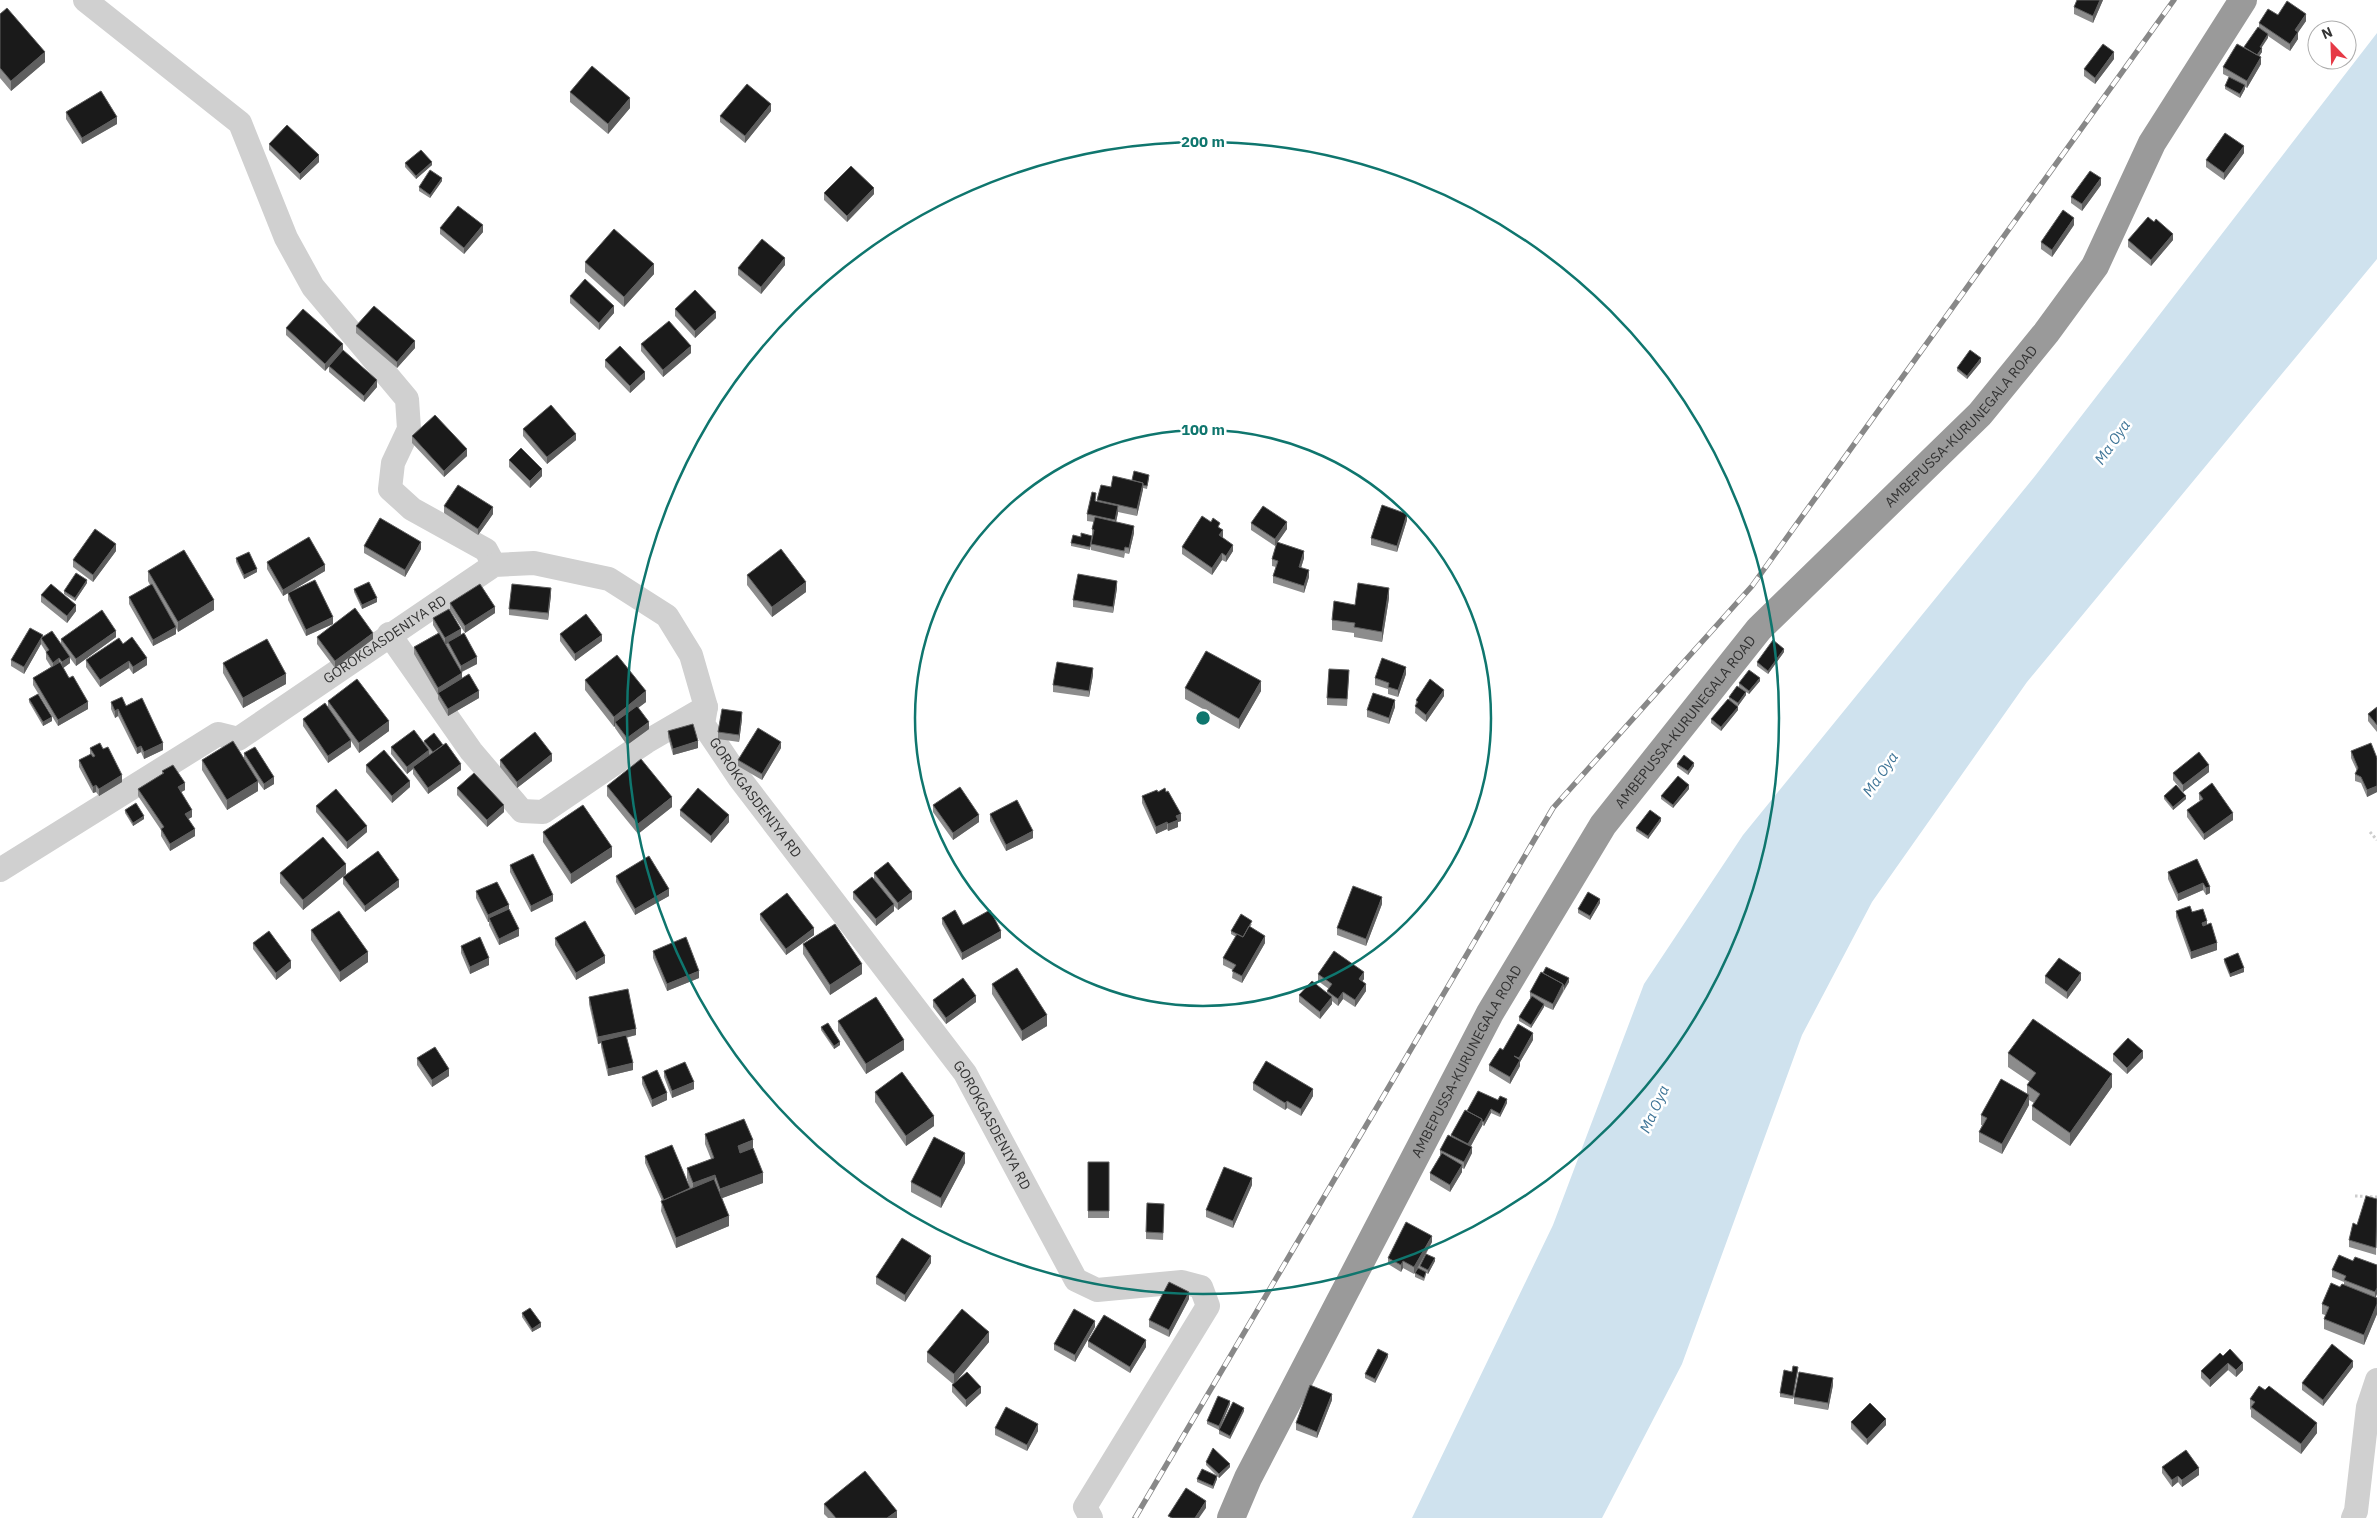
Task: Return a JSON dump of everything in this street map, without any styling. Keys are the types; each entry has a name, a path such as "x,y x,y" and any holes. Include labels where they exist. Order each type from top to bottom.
{"highway":[{"name":"AMBEPUSSA-KURUNEGALA ROAD","path":"1232,1518 1248,1478 1490,1013 1603,826 1759,629 1980,414 2046,333 2095,266 2152,143 2243,0"}],"street":[{"path":"85,0 240,123 286,238 313,287 407,399 409,429 393,463 390,489 412,510 486,550 494,565"},
{"name":"GOROKGASDENIYA RD","path":"0,870 218,734 238,739 389,634 494,565 534,563 609,579 667,616 691,655 706,707 704,724 740,780 965,1073 1076,1280 1097,1290 1182,1282 1201,1286 1208,1306 1085,1507 1091,1518"},
{"path":"389,634 471,751 522,811 543,812 646,742 706,707"},
{"path":"2353,1518 2356,1511 2368,1406 2377,1380"}],"path":[{"path":"2370,832 2377,840"},
{"path":"2355,1196 2377,1196"}],"water":[{"name":"Ma Oya","path":"2377,33 2377,259 2027,682 1872,902 1802,1035 1682,1364 1602,1518 1412,1518 1553,1225 1644,984 1743,835 2035,476 2348,70 2357,70 2357,59"}],"building":[{"path":"2077,0 2100,0 2093,16 2074,7"},
{"path":"2287,1 2306,14 2295,30 2298,32 2290,44 2259,23 2268,9 2278,15"},
{"path":"7,8 45,52 11,81 0,68 0,14"},
{"path":"2258,27 2268,34 2257,55 2244,47"},
{"path":"2103,44 2114,52 2095,78 2084,69"},
{"path":"2237,44 2261,57 2247,81 2223,67"},
{"path":"592,66 630,98 608,124 570,92"},
{"path":"2229,77 2245,85 2240,94 2225,86"},
{"path":"747,84 771,104 745,136 720,116"},
{"path":"101,91 117,117 82,138 66,112"},
{"path":"287,125 319,155 300,174 269,144"},
{"path":"2225,133 2244,146 2224,173 2206,160"},
{"path":"421,150 432,162 416,176 405,163"},
{"path":"851,166 874,188 847,216 824,193"},
{"path":"430,170 442,178 430,195 419,187"},
{"path":"2090,171 2101,178 2082,204 2071,197"},
{"path":"458,206 483,225 464,248 440,228"},
{"path":"2063,210 2074,218 2052,250 2041,242"},
{"path":"2148,217 2154,222 2156,219 2173,234 2151,260 2128,240"},
{"path":"614,229 654,264 624,297 585,262"},
{"path":"762,239 785,258 761,287 738,268"},
{"path":"585,279 614,306 599,323 570,296"},
{"path":"695,290 716,312 695,331 675,309"},
{"path":"374,306 415,341 397,362 356,326"},
{"path":"303,309 343,344 325,364 286,328"},
{"path":"669,321 691,346 663,370 641,344"},
{"path":"620,346 645,372 630,386 605,360"},
{"path":"343,350 377,380 364,396 329,366"},
{"path":"1970,350 1981,358 1967,376 1957,368"},
{"path":"551,405 576,434 547,457 523,429"},
{"path":"435,415 467,449 444,471 412,436"},
{"path":"521,448 542,469 530,481 509,460"},
{"path":"1134,471 1149,475 1147,486 1132,480"},
{"path":"1113,476 1143,483 1137,509 1097,500 1101,485 1111,487"},
{"path":"458,485 493,507 478,529 444,506"},
{"path":"1092,492 1096,493 1095,501 1118,506 1115,520 1087,514"},
{"path":"1382,505 1407,514 1397,546 1371,538"},
{"path":"1263,506 1287,522 1275,539 1251,523"},
{"path":"1202,516 1211,522 1213,518 1220,523 1218,527 1223,530 1219,535 1233,545 1226,556 1222,553 1212,568 1182,547"},
{"path":"1095,517 1134,526 1129,548 1125,547 1124,551 1091,544"},
{"path":"380,518 421,542 405,570 364,546"},
{"path":"95,529 116,544 93,575 73,560"},
{"path":"1081,533 1092,536 1090,547 1071,543 1073,535 1081,537"},
{"path":"309,537 325,565 283,590 267,562"},
{"path":"1277,542 1304,551 1299,567 1309,570 1304,586 1273,576 1278,561 1272,559"},
{"path":"781,549 806,582 772,607 747,575"},
{"path":"184,550 214,600 178,622 148,571"},
{"path":"249,552 257,569 244,575 236,558"},
{"path":"76,573 87,580 75,598 64,591"},
{"path":"1078,574 1117,581 1113,607 1073,600"},
{"path":"315,580 333,617 306,630 288,593"},
{"path":"369,582 377,598 362,605 354,589"},
{"path":"1358,583 1389,588 1382,632 1354,627 1355,623 1332,620 1334,601 1355,605"},
{"path":"51,584 76,605 67,616 41,595"},
{"path":"152,584 176,627 153,640 129,597"},
{"path":"480,584 495,607 465,626 450,603"},
{"path":"512,584 551,588 548,613 509,609"},
{"path":"355,608 373,633 335,661 317,637"},
{"path":"449,609 461,629 445,638 433,618"},
{"path":"102,610 116,631 76,659 61,639"},
{"path":"586,614 602,635 575,654 560,634"},
{"path":"30,628 43,635 24,667 11,660"},
{"path":"52,631 70,657 62,662 59,658 53,663 46,652 49,650 41,638"},
{"path":"439,633 462,673 438,688 414,647"},
{"path":"464,633 477,657 461,666 448,642"},
{"path":"132,637 147,658 133,667 129,661 100,680 86,660 119,638 123,644"},
{"path":"267,639 286,674 243,698 223,663"},
{"path":"1773,640 1784,649 1768,671 1757,662"},
{"path":"1206,651 1261,681 1239,719 1185,688"},
{"path":"617,655 646,691 614,717 585,680"},
{"path":"1382,658 1406,667 1398,690 1388,687 1389,683 1375,678"},
{"path":"60,662 69,678 73,676 88,702 58,720 33,678"},
{"path":"1057,662 1093,668 1089,691 1053,685"},
{"path":"1329,669 1349,670 1347,699 1327,698"},
{"path":"1749,670 1760,678 1749,691 1739,683"},
{"path":"469,674 479,691 448,709 438,693"},
{"path":"357,679 389,721 359,743 328,701"},
{"path":"1430,679 1444,690 1426,715 1415,706 1418,702 1416,700"},
{"path":"1737,686 1746,692 1738,703 1729,697"},
{"path":"1373,693 1395,700 1389,718 1367,710"},
{"path":"38,694 52,717 43,722 29,699"},
{"path":"122,697 126,706 142,698 163,743 144,752 141,746 137,748 118,709 115,711 111,702"},
{"path":"1728,699 1738,707 1721,727 1711,719"},
{"path":"325,703 351,740 328,756 303,719"},
{"path":"637,706 649,722 627,738 615,722"},
{"path":"2377,707 2377,725 2368,714"},
{"path":"722,709 742,712 739,735 718,732"},
{"path":"693,724 698,741 673,749 668,731"},
{"path":"758,728 781,742 762,774 738,760"},
{"path":"414,730 429,750 407,767 391,747"},
{"path":"535,732 552,754 517,782 500,760"},
{"path":"434,733 443,745 433,752 424,741"},
{"path":"233,741 258,781 227,800 202,760"},
{"path":"100,743 103,749 108,747 122,775 99,789 96,785 93,787 79,760 91,754 93,757 95,756 90,748"},
{"path":"446,743 461,764 428,788 413,767"},
{"path":"2371,743 2377,758 2377,786 2367,790 2361,777 2355,774 2358,768 2351,751"},
{"path":"255,747 274,777 264,784 244,753"},
{"path":"384,750 410,781 392,796 366,765"},
{"path":"2199,752 2209,765 2183,785 2173,773"},
{"path":"1684,755 1694,763 1688,771 1677,764"},
{"path":"641,759 672,797 638,824 607,786"},
{"path":"173,765 185,783 178,787 192,810 185,814 195,829 170,844 161,829 164,827 138,789 164,773 162,771"},
{"path":"474,773 504,805 487,820 457,788"},
{"path":"1678,776 1689,785 1673,805 1661,796"},
{"path":"2212,783 2233,813 2204,834 2187,810 2203,799 2199,793"},
{"path":"2176,785 2186,796 2173,807 2164,796"},
{"path":"960,787 979,815 953,833 933,805"},
{"path":"698,788 729,815 711,836 680,810"},
{"path":"1165,788 1181,814 1176,816 1178,820 1156,827 1142,796"},
{"path":"336,789 367,826 347,842 316,806"},
{"path":"1017,800 1033,831 1006,845 990,814"},
{"path":"136,803 144,816 133,823 125,810"},
{"path":"583,805 612,847 571,874 543,832"},
{"path":"1650,810 1661,818 1648,836 1636,828"},
{"path":"323,837 346,864 303,900 280,873"},
{"path":"378,851 399,880 365,906 343,877"},
{"path":"533,854 553,895 531,906 510,865"},
{"path":"649,856 669,889 635,909 616,876"},
{"path":"2197,859 2210,887 2206,888 2203,883 2178,894 2168,872"},
{"path":"888,862 912,892 898,903 874,873"},
{"path":"872,877 894,904 876,919 853,892"},
{"path":"497,882 509,905 488,915 476,891"},
{"path":"1353,886 1382,897 1366,939 1337,928"},
{"path":"1588,892 1600,899 1590,916 1578,909"},
{"path":"787,893 814,928 786,949 760,914"},
{"path":"2190,906 2192,912 2203,909 2207,921 2202,923 2203,926 2211,923 2217,943 2191,952 2176,911"},
{"path":"509,909 519,929 499,939 489,918"},
{"path":"955,910 963,925 990,910 1001,931 962,953 942,918"},
{"path":"339,911 368,952 340,972 311,930"},
{"path":"1241,914 1252,921 1243,937 1231,931"},
{"path":"585,921 605,956 576,973 555,938"},
{"path":"835,924 862,964 830,985 803,944"},
{"path":"1249,926 1265,936 1242,976 1232,971 1236,965 1223,958 1237,934 1243,937"},
{"path":"269,931 291,961 276,973 253,943"},
{"path":"480,937 489,958 470,967 461,946"},
{"path":"686,937 699,971 667,984 653,951"},
{"path":"1334,951 1364,972 1359,979 1366,984 1355,1000 1343,992 1338,999 1327,991 1332,984 1318,974"},
{"path":"2238,953 2244,968 2230,974 2224,959"},
{"path":"2059,958 2081,973 2067,992 2045,976"},
{"path":"1546,967 1569,978 1564,987 1563,984 1543,973"},
{"path":"1017,968 1047,1015 1022,1031 992,984"},
{"path":"1541,972 1563,984 1553,1004 1530,992"},
{"path":"963,978 976,996 946,1018 933,1000"},
{"path":"1312,981 1332,997 1320,1012 1299,995"},
{"path":"628,989 636,1029 598,1037 589,997"},
{"path":"1532,996 1544,1004 1531,1025 1519,1017"},
{"path":"876,997 904,1040 866,1064 838,1021"},
{"path":"2033,1019 2112,1074 2070,1133 2032,1106 2040,1094 2027,1085 2036,1073 2008,1053"},
{"path":"828,1023 840,1042 834,1046 821,1027"},
{"path":"1518,1024 1533,1033 1519,1058 1514,1056 1520,1060 1510,1077 1489,1065 1500,1048 1503,1050"},
{"path":"626,1035 633,1063 608,1069 601,1041"},
{"path":"2128,1038 2143,1051 2127,1068 2113,1054"},
{"path":"435,1047 449,1069 432,1080 417,1058"},
{"path":"1266,1061 1313,1089 1301,1109 1287,1101 1285,1103 1253,1083"},
{"path":"685,1062 694,1082 672,1091 664,1071"},
{"path":"657,1070 667,1093 652,1100 642,1077"},
{"path":"902,1072 934,1116 906,1136 875,1092"},
{"path":"2001,1079 2029,1095 2002,1144 1979,1132 1987,1118 1981,1115"},
{"path":"1478,1091 1498,1100 1500,1096 1507,1099 1500,1114 1491,1109 1484,1122 1467,1111"},
{"path":"1465,1110 1482,1119 1468,1144 1451,1135"},
{"path":"744,1119 753,1140 738,1146 740,1153 753,1148 763,1173 720,1189 715,1175 693,1183 687,1168 714,1158 705,1134"},
{"path":"1448,1135 1472,1147 1464,1162 1440,1150"},
{"path":"934,1137 965,1153 941,1198 911,1182"},
{"path":"672,1145 690,1188 664,1200 645,1156"},
{"path":"1442,1153 1462,1165 1450,1185 1430,1173"},
{"path":"1088,1162 1109,1162 1109,1211 1088,1211"},
{"path":"1224,1167 1252,1178 1233,1221 1206,1210"},
{"path":"714,1179 729,1216 676,1238 661,1201"},
{"path":"2366,1196 2377,1199 2376,1248 2349,1240 2353,1223 2357,1225"},
{"path":"1147,1203 1164,1204 1163,1233 1146,1232"},
{"path":"1406,1222 1432,1236 1414,1267 1403,1261 1401,1265 1388,1258"},
{"path":"902,1238 931,1256 905,1295 876,1277"},
{"path":"1426,1254 1435,1258 1428,1270 1420,1266"},
{"path":"2339,1255 2353,1261 2355,1257 2377,1265 2377,1288 2375,1292 2344,1280 2346,1276 2332,1270"},
{"path":"1418,1268 1426,1272 1424,1278 1415,1273"},
{"path":"1169,1282 1189,1292 1169,1330 1149,1320"},
{"path":"2331,1283 2340,1287 2342,1284 2377,1298 2377,1304 2364,1335 2324,1319 2329,1307 2322,1304"},
{"path":"530,1308 541,1323 532,1329 522,1313"},
{"path":"962,1309 989,1332 954,1374 927,1352"},
{"path":"1074,1309 1095,1321 1075,1355 1054,1344"},
{"path":"1104,1315 1146,1340 1130,1367 1088,1341"},
{"path":"2332,1344 2353,1361 2323,1400 2302,1383"},
{"path":"1378,1349 1388,1354 1375,1379 1365,1374"},
{"path":"2230,1349 2243,1363 2236,1370 2228,1363 2210,1380 2201,1371 2220,1353 2223,1356"},
{"path":"1793,1366 1798,1367 1793,1396 1780,1393 1784,1370 1792,1372"},
{"path":"967,1372 981,1387 966,1400 952,1385"},
{"path":"1799,1372 1833,1378 1828,1403 1794,1397"},
{"path":"1310,1385 1332,1394 1317,1432 1296,1423"},
{"path":"2259,1386 2265,1390 2269,1386 2317,1423 2301,1444 2251,1407 2255,1402 2250,1399"},
{"path":"1218,1396 1230,1401 1219,1426 1207,1421"},
{"path":"1233,1402 1244,1408 1230,1436 1219,1430"},
{"path":"1870,1403 1886,1419 1867,1439 1851,1422"},
{"path":"1006,1407 1038,1424 1027,1445 995,1428"},
{"path":"1213,1448 1230,1464 1219,1474 1206,1462"},
{"path":"2186,1450 2199,1468 2182,1480 2178,1476 2172,1480 2162,1467"},
{"path":"1202,1469 1217,1476 1213,1486 1197,1479"},
{"path":"865,1471 897,1511 887,1518 836,1518 824,1504"},
{"path":"1186,1488 1206,1501 1195,1518 1172,1518 1168,1516"}],"railway":[{"path":"1135,1518 1553,808 1752,586 2174,0"}]}
